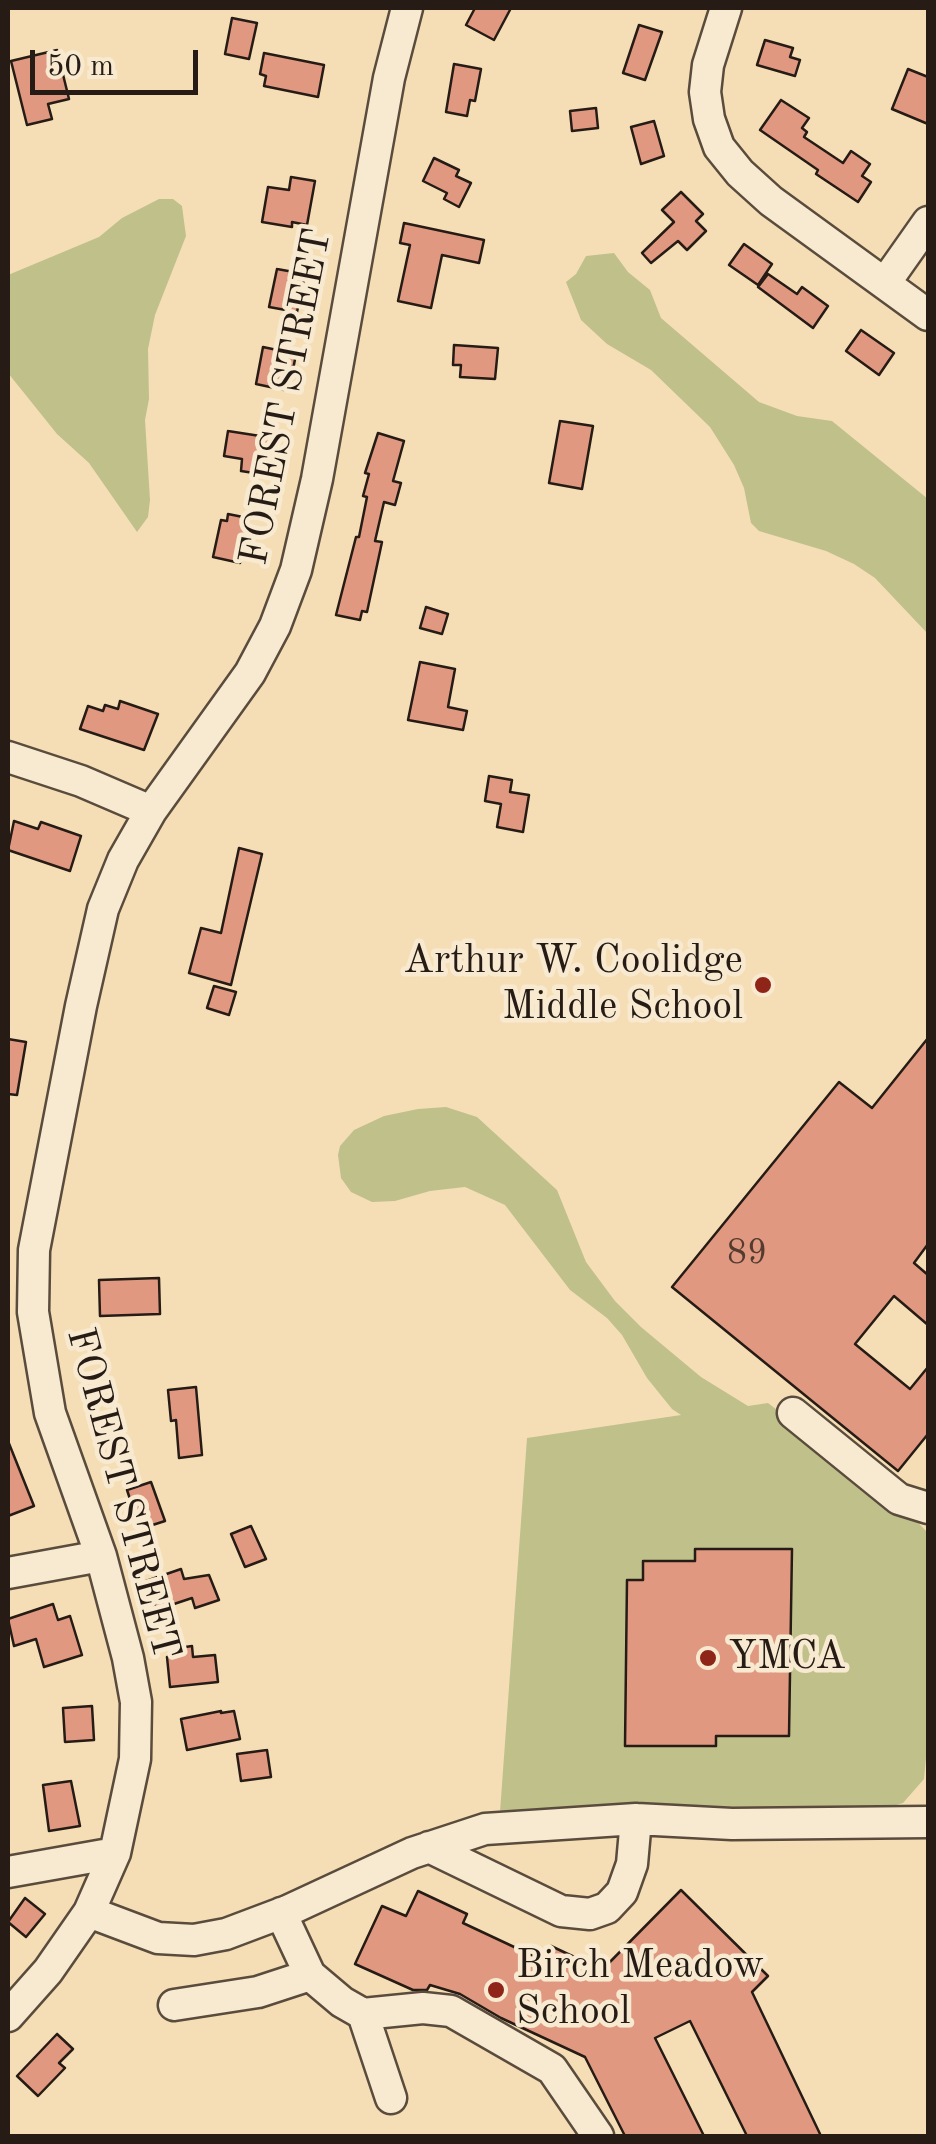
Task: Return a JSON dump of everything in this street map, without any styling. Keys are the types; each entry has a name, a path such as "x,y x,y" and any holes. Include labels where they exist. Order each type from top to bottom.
{"street":[{"name":"FOREST STREET","path":"8,2016 48,1971 89,1912 116,1853 133,1778 136,1702 125,1644 101,1556 57,1438 43,1381 33,1312 34,1250 92,951 112,884 151,811 250,673 296,570 317,479 389,78 407,8"},
{"path":"726,8 708,65 705,92 719,147 771,201 928,315"},
{"path":"885,282 928,222"},
{"path":"8,757 151,811"},
{"path":"792,1414 899,1500 928,1508"},
{"path":"8,1573 101,1556"},
{"path":"89,1912 140,1934 171,1940 226,1934 429,1846 485,1829 636,1819 732,1824 928,1822"},
{"path":"429,1846 561,1911 590,1914 607,1908 622,1892 632,1864 636,1819"},
{"path":"8,1872 116,1853"},
{"path":"280,1913 310,1975 342,2002 363,2014 423,2008 451,2011 552,2069 598,2136"},
{"path":"174,2006 258,1992 310,1975"},
{"path":"363,2014 391,2098"}],"green space":[{"path":"159,199 173,199 182,206 186,236 155,315 148,349 149,399 145,420 150,500 148,517 137,532 89,463 57,434 8,373 8,275 99,237 122,218"},
{"path":"614,253 628,272 650,290 661,318 759,402 797,416 832,421 928,499 928,634 875,578 854,564 826,551 759,531 751,523 744,488 734,465 710,427 651,370 607,344 581,320 566,282 576,274 586,256"},
{"path":"446,1107 477,1117 557,1190 586,1262 615,1301 641,1327 701,1377 748,1406 768,1403 902,1506 928,1533 928,1737 924,1779 903,1803 879,1810 500,1812 527,1438 681,1415 647,1378 622,1335 607,1318 570,1290 505,1205 465,1187 395,1201 372,1202 351,1192 341,1178 338,1155 340,1146 354,1130 384,1116"}],"building":[{"path":"475,8 511,8 494,40 466,25"},
{"path":"232,18 257,23 249,59 225,54"},
{"path":"639,25 662,32 645,80 623,73"},
{"path":"765,40 793,48 790,57 800,60 795,76 757,65"},
{"path":"57,50 69,99 48,104 52,119 27,125 11,61"},
{"path":"264,53 324,65 318,97 264,86 266,76 260,74"},
{"path":"454,64 481,69 475,101 470,100 467,116 446,112"},
{"path":"908,69 928,77 928,124 892,109"},
{"path":"781,100 809,118 802,128 807,132 804,137 843,163 851,151 870,164 862,176 871,182 858,202 760,130"},
{"path":"596,108 598,128 572,131 570,111"},
{"path":"654,121 664,156 641,164 631,127"},
{"path":"434,158 459,170 456,176 471,183 459,207 444,199 447,193 423,181"},
{"path":"291,177 315,181 307,225 262,222 268,187 289,190"},
{"path":"681,192 703,214 696,221 706,231 687,250 678,241 651,263 642,253 674,222 662,210"},
{"path":"404,223 484,240 479,263 442,255 431,308 398,301 410,245 400,243"},
{"path":"744,244 772,264 758,285 729,265"},
{"path":"277,269 305,274 297,312 269,307"},
{"path":"768,274 797,294 802,287 828,306 813,328 758,287"},
{"path":"861,330 894,353 879,375 846,351"},
{"path":"454,345 498,348 495,379 460,377 461,365 453,365"},
{"path":"263,347 296,354 289,391 256,384"},
{"path":"560,421 593,426 582,489 549,483"},
{"path":"228,431 273,438 267,475 241,471 242,459 224,456"},
{"path":"378,433 404,441 393,481 401,483 395,505 384,502 375,541 382,542 367,612 362,611 360,620 336,615 359,537 367,497 363,496 369,474 365,473"},
{"path":"228,514 248,518 240,563 213,557 221,520 227,521"},
{"path":"426,607 448,614 442,634 420,628"},
{"path":"420,662 455,669 448,707 467,711 463,730 408,720"},
{"path":"120,701 158,714 144,750 80,729 88,706 103,711 105,705 118,709"},
{"path":"489,776 512,780 510,792 529,795 523,832 497,827 501,804 485,801"},
{"path":"14,821 38,829 41,822 81,836 70,871 8,850"},
{"path":"239,848 262,854 231,985 189,973 201,928 221,933"},
{"path":"214,986 236,992 229,1015 207,1008"},
{"path":"928,1038 928,1244 914,1263 928,1275 928,1325 894,1296 855,1344 910,1389 928,1367 928,1434 898,1471 672,1287 839,1082 872,1108"},
{"path":"8,1039 26,1042 17,1095 8,1094"},
{"path":"159,1278 160,1314 100,1316 99,1280"},
{"path":"196,1387 202,1455 179,1458 176,1420 171,1421 168,1390"},
{"path":"8,1441 34,1506 8,1516"},
{"path":"151,1482 165,1521 140,1529 127,1490"},
{"path":"251,1526 266,1559 245,1567 231,1534"},
{"name":"YMCA","path":"695,1549 792,1549 789,1736 716,1736 716,1746 625,1746 627,1580 643,1580 643,1561 695,1561"},
{"path":"181,1569 184,1579 209,1575 219,1600 195,1608 192,1598 156,1610 146,1581"},
{"path":"53,1604 58,1620 70,1616 82,1655 44,1667 36,1639 14,1646 8,1619"},
{"path":"192,1646 193,1657 215,1655 218,1682 170,1687 167,1657 172,1656 172,1649"},
{"path":"92,1706 94,1740 65,1742 63,1708"},
{"path":"234,1711 240,1739 187,1750 181,1719"},
{"path":"267,1750 271,1777 241,1781 237,1754"},
{"path":"71,1781 80,1826 49,1831 43,1785"},
{"path":"681,1890 768,1976 752,1992 821,2136 747,2136 690,2021 655,2038 704,2136 625,2136 585,2057 460,1994 430,1985 427,1990 413,1990 355,1964 382,1906 406,1916 418,1891 467,1914 463,1923 544,1961 551,1946 602,1970"},
{"path":"25,1898 45,1914 26,1937 8,1922"},
{"path":"57,2034 73,2049 59,2063 65,2068 38,2096 17,2076"}],"place":[{"name":"Arthur W. Coolidge Middle School","path":"763,985"},
{"name":"YMCA","path":"708,1658"},
{"name":"Birch Meadow School","path":"496,1990"}]}
